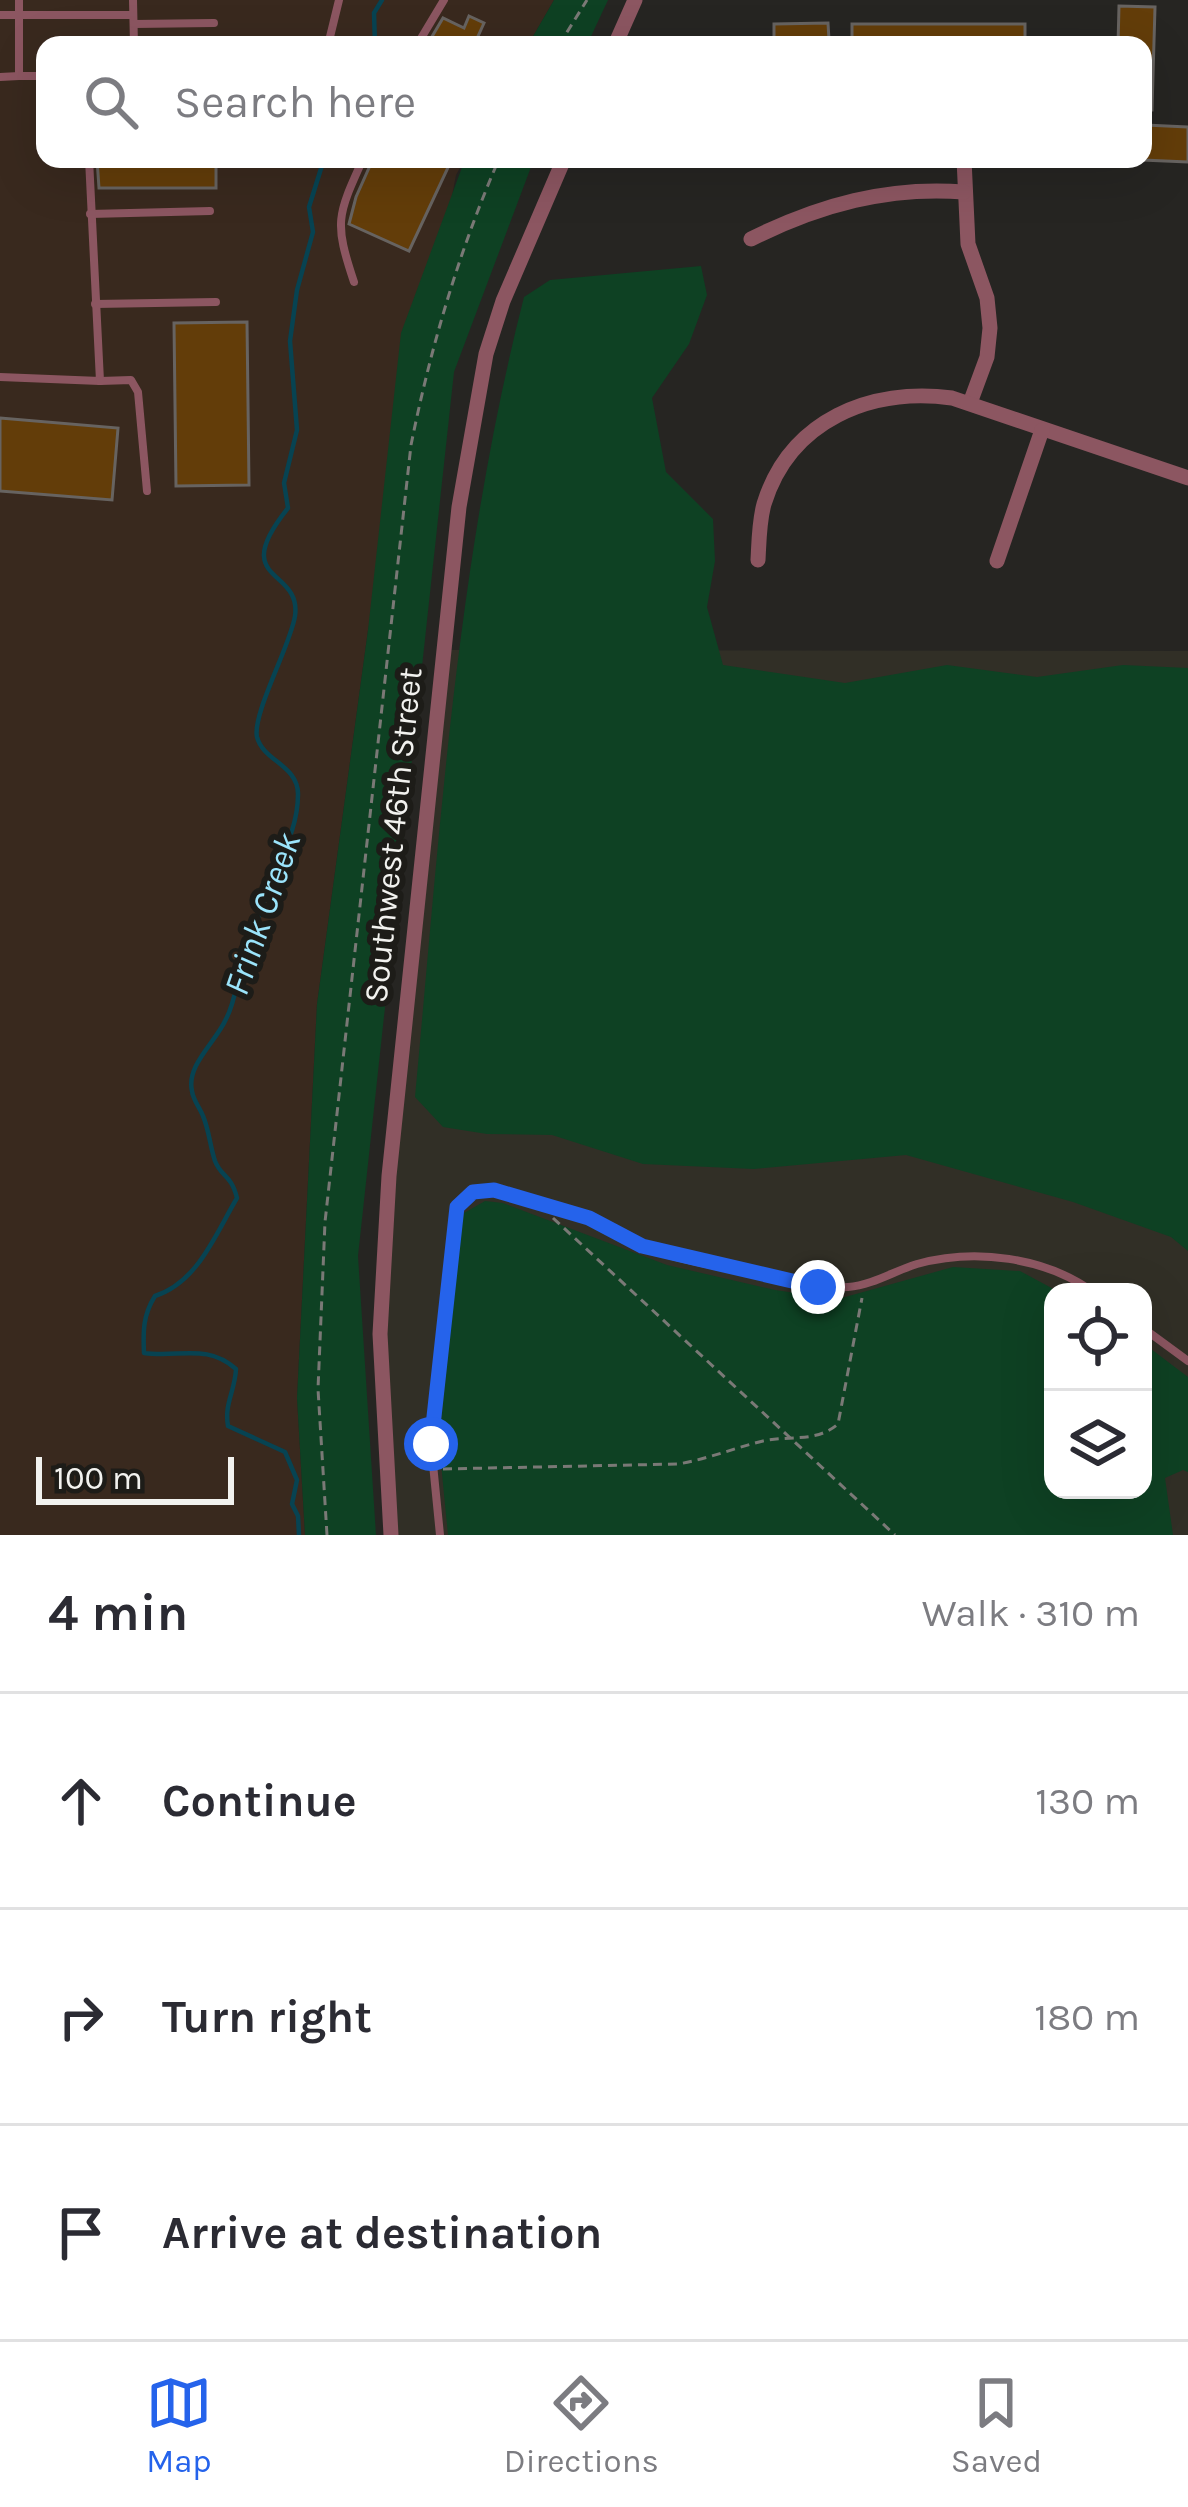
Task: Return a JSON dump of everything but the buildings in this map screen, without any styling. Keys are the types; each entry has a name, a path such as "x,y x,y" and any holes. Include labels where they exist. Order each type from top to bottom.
{"street":[{"path":"619,36 635,0"},
{"name":"Southwest 46th Street","path":"391,1535 380,1334 389,1176 459,507 486,354 503,301 560,168"},
{"path":"964,168 968,244 987,298 990,328 987,357 970,403"},
{"path":"752,239 787,221 856,198 892,192 964,192"},
{"path":"758,560 761,516 777,472 818,426 844,410 887,396 920,394 970,403 1187,474"},
{"path":"997,561 1042,430"}],"lane":[{"path":"19,0 20,76"},
{"path":"133,0 134,36"},
{"path":"330,36 339,0"},
{"path":"422,36 444,0"},
{"path":"0,15 214,23"},
{"path":"0,77 36,76"},
{"path":"89,168 100,381"},
{"path":"354,282 338,226 341,207 359,168"},
{"path":"90,214 210,212"},
{"path":"94,304 217,302"},
{"path":"0,377 131,380 138,392 147,491"},
{"path":"440,1535 431,1444 457,1207 473,1192 494,1190 589,1218 642,1246 818,1287 865,1285 919,1264 994,1257 1030,1264 1081,1283"},
{"path":"1152,1334 1188,1360"}],"path":[{"path":"565,36 587,0"},
{"path":"327,1535 317,1367 325,1222 412,445 439,324 496,168"},
{"path":"535,1202 895,1535"},
{"path":"433,1469 678,1464 790,1438 815,1437 838,1424 865,1285"}],"shaded area":[{"path":"0,0 554,0 533,36 36,36 36,168 460,168 368,630 317,1004 297,1398 305,1535 0,1535"},
{"path":"443,650 1188,651 1188,1535 391,1535 380,1334"}],"green space":[{"path":"554,0 608,0 591,36 533,36"},
{"path":"462,168 531,168 454,372 358,1256 376,1535 305,1535 297,1398 317,1004 368,630 401,333"},
{"path":"701,266 707,295 689,344 652,398 666,472 713,519 715,561 707,607 723,665 845,683 947,665 1037,677 1123,665 1188,668 1188,1251 1171,1237 1073,1202 906,1155 754,1169 643,1164 552,1135 487,1134 443,1127 415,1097 467,595 482,495 524,297 550,280"},
{"path":"485,1201 503,1203 667,1265 838,1299 953,1267 1020,1271 1044,1284 1044,1499 1152,1499 1152,1350 1188,1377 1188,1472 1165,1478 1173,1535 448,1535 439,1443 464,1213"}],"waterway":[{"name":"Frink Creek","path":"375,36 374,13 382,0"},
{"name":"Frink Creek","path":"299,1535 292,1504 297,1480 285,1452 228,1426 236,1369 203,1354 144,1353 144,1337 155,1296 194,1269 237,1198 215,1161 191,1081 229,1012 297,807 296,784 260,745 257,726 295,616 294,600 265,563 264,550 288,508 284,483 297,430 290,341 297,290 313,232 309,207 321,168"}],"route":[{"path":"431,1444 457,1207 473,1192 494,1190 589,1218 642,1246 818,1287"}]}
